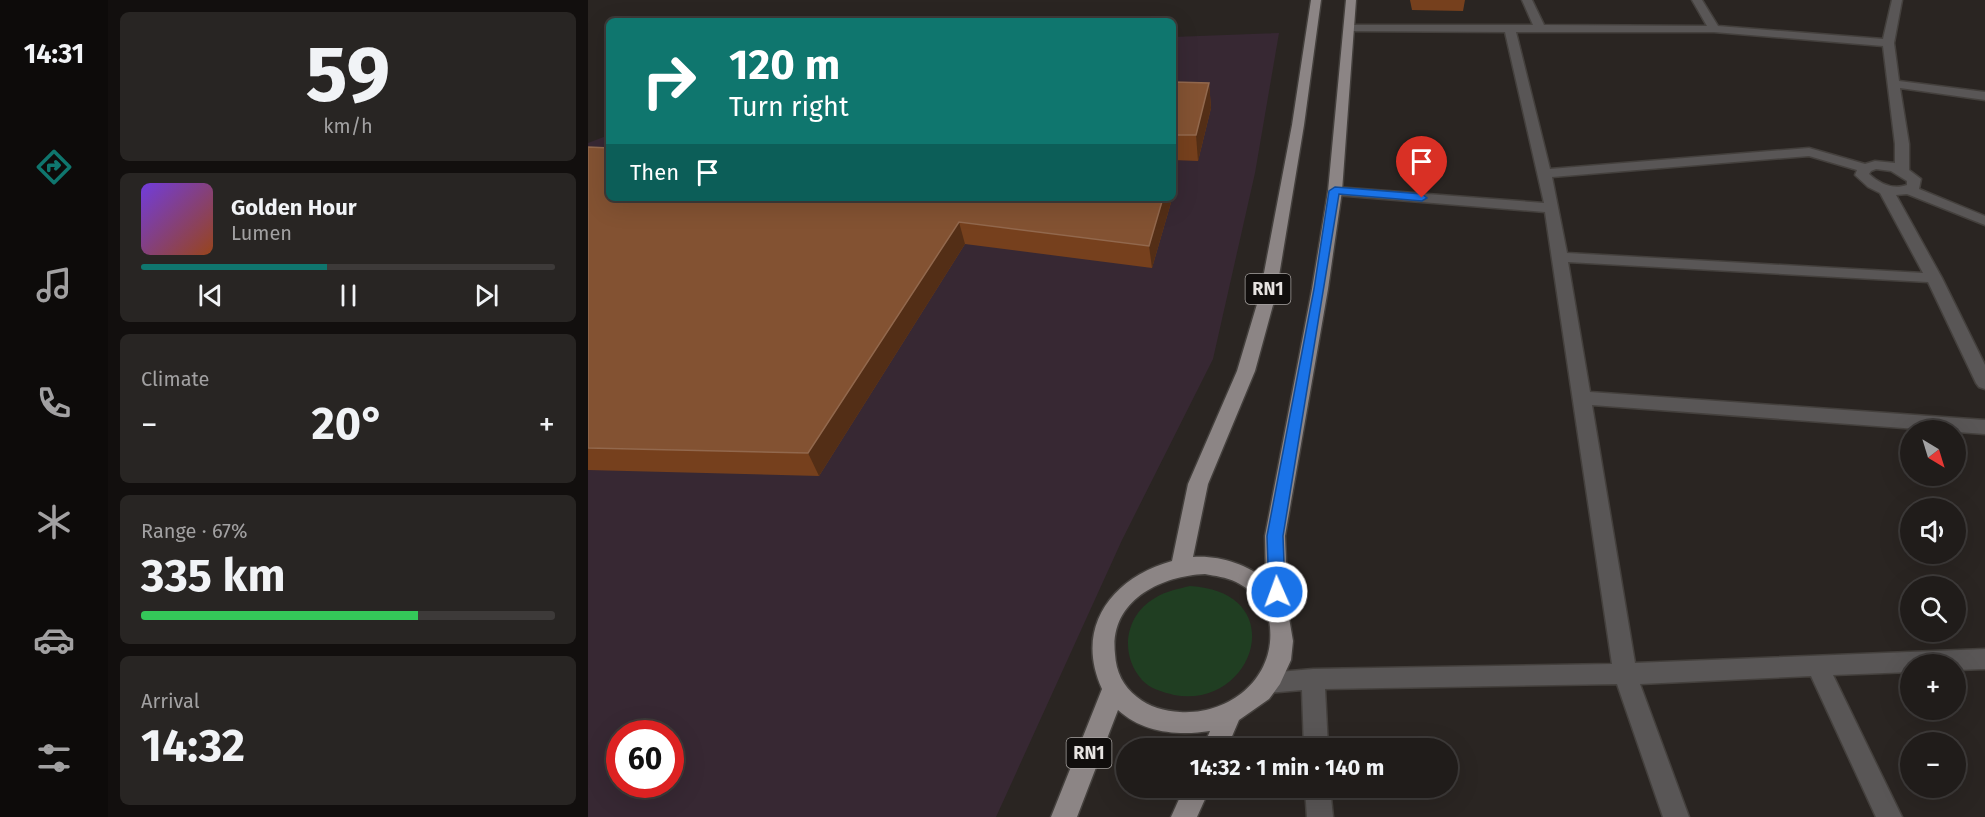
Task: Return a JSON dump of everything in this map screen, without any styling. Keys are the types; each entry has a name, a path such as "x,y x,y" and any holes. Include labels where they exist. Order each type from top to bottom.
{"main road":[{"name":"RN1","path":"1181,567 1198,484 1246,372 1268,294 1298,125 1316,0"},
{"name":"RN1","path":"1278,611 1266,593 1249,579 1228,569 1205,565 1181,567 1154,575 1130,591 1112,613 1103,638 1103,664 1114,690 1131,706 1153,718 1178,723 1205,722 1230,714 1251,701 1268,684 1280,660 1284,635 1278,611 1275,536 1320,289 1335,191 1351,0"},
{"name":"RN1","path":"1064,817 1114,690"},
{"path":"1219,738 1230,714"},
{"path":"1184,817 1193,798"}],"street":[{"path":"1527,0 1539,27"},
{"path":"1697,0 1714,29"},
{"path":"1897,0 1888,43 1902,144 1902,170"},
{"path":"1350,28 1714,29 1888,43"},
{"path":"1510,28 1552,208 1584,398 1625,674 1676,817"},
{"path":"1895,84 1985,96"},
{"path":"1545,173 1809,152 1865,168 1884,165 1902,170 1914,179 1915,183 1910,190"},
{"path":"1865,168 1862,175 1866,180 1885,189 1910,190 1985,221"},
{"path":"1885,189 1934,278 1985,383"},
{"path":"1335,191 1552,208"},
{"path":"1559,257 1934,278"},
{"path":"1584,398 1985,427"},
{"path":"1268,684 1313,679 1625,674 1818,668 1985,659"},
{"path":"1818,668 1889,817"},
{"path":"1313,679 1316,738"},
{"path":"1319,798 1320,817"}],"shaded area":[{"path":"1279,33 1255,173 1213,359 1122,540 996,817 588,817 588,143 606,136 606,201 1176,201 1176,37"}],"green space":[{"path":"1190,586 1222,593 1242,608 1251,627 1251,648 1241,669 1225,685 1202,695 1174,695 1153,688 1142,680 1130,659 1129,636 1137,614 1145,605 1172,590"}],"building":[{"path":"1176,82 1209,83 1196,135 1176,135"},
{"path":"588,147 606,148 606,201 1162,201 1149,246 959,222 808,453 588,448"}],"route":[{"path":"1277,592 1275,536 1320,289 1335,191 1422,198"}]}
